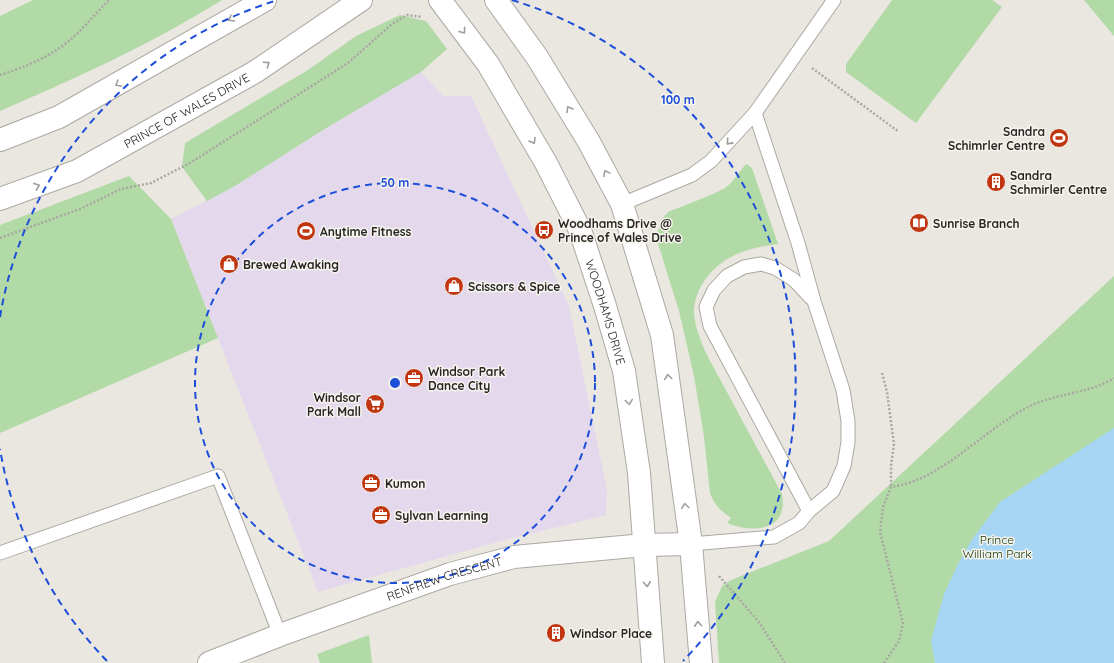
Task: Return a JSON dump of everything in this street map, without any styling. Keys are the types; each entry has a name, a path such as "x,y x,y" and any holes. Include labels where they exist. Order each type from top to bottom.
{"street":[{"path":"0,140 59,117 265,0"},
{"name":"PRINCE OF WALES DRIVE","path":"0,199 77,171 255,72 361,0"},
{"name":"WOODHAMS DRIVE","path":"440,0 488,64 546,163 580,230 605,306 624,371 639,472 653,663"},
{"path":"496,0 537,57 589,142 622,204 662,335 691,544 701,663"},
{"name":"RENFREW CRESCENT","path":"209,663 280,635 450,574 514,557 644,545 691,544"}],"lane":[{"path":"622,204 692,175 711,161 755,113 834,0"},
{"path":"691,544 774,537 799,523 809,511 833,491 844,466 848,442 848,421 843,390 814,301 798,243 755,113"},
{"path":"809,511 710,326 706,307 714,290 727,276 744,267 761,264 775,268 794,280 814,301"},
{"path":"0,553 218,476 280,635"}],"path":[{"path":"0,75 18,70 48,55 69,41 109,0"},
{"path":"0,238 80,209 120,189 151,183 190,163 348,63 392,24 407,15 424,17"},
{"path":"795,55 899,132"},
{"path":"882,373 887,392 894,444 891,466 891,487 883,507 880,532 903,622 899,641 884,663"},
{"path":"891,487 900,486 922,478 954,458 1003,422 1031,405 1098,386 1114,378"},
{"path":"717,574 759,622 785,663"}],"shaded area":[{"path":"421,72 443,96 471,96 569,306 607,490 606,515 501,541 318,592 171,219 235,186 323,130"}],"green space":[{"path":"33,0 222,0 141,46 0,111 0,16"},
{"path":"892,0 992,0 1002,7 916,123 846,72 846,64"},
{"path":"1084,0 1114,0 1114,36"},
{"path":"400,15 426,21 447,49 421,72 323,130 235,186 207,201 182,167 185,143 308,70 356,36"},
{"path":"747,164 752,168 778,244 749,250 727,259 718,265 700,288 696,298 694,314 698,332 707,355 782,494 783,506 780,516 774,522 757,528 747,528 727,523 731,518 718,507 710,493 704,437 694,376 679,311 656,237 662,219 668,212 725,188"},
{"path":"129,176 171,219 218,338 0,433 0,225"},
{"name":"Prince William Park","path":"1114,276 1114,663 719,663 715,602 722,586 731,580 829,541"},
{"path":"369,635 372,663 320,663 317,654"}],"water":[{"path":"1114,428 1114,663 935,663 931,641 944,594 971,541 1000,502"}],"place":[{"name":"Sandra Schimrler Centre","path":"1059,138"},
{"name":"Sandra Schmirler Centre","path":"996,182"},
{"name":"Sunrise Branch","path":"919,223"},
{"name":"Woodhams Drive @ Prince of Wales Drive","path":"544,230"},
{"name":"Anytime Fitness","path":"306,231"},
{"name":"Brewed Awaking","path":"229,264"},
{"name":"Scissors & Spice","path":"454,286"},
{"name":"Windsor Park Dance City","path":"414,378"},
{"name":"Windsor Park Mall","path":"375,404"},
{"name":"Kumon","path":"371,483"},
{"name":"Sylvan Learning","path":"381,515"},
{"name":"Windsor Place","path":"556,633"}]}
